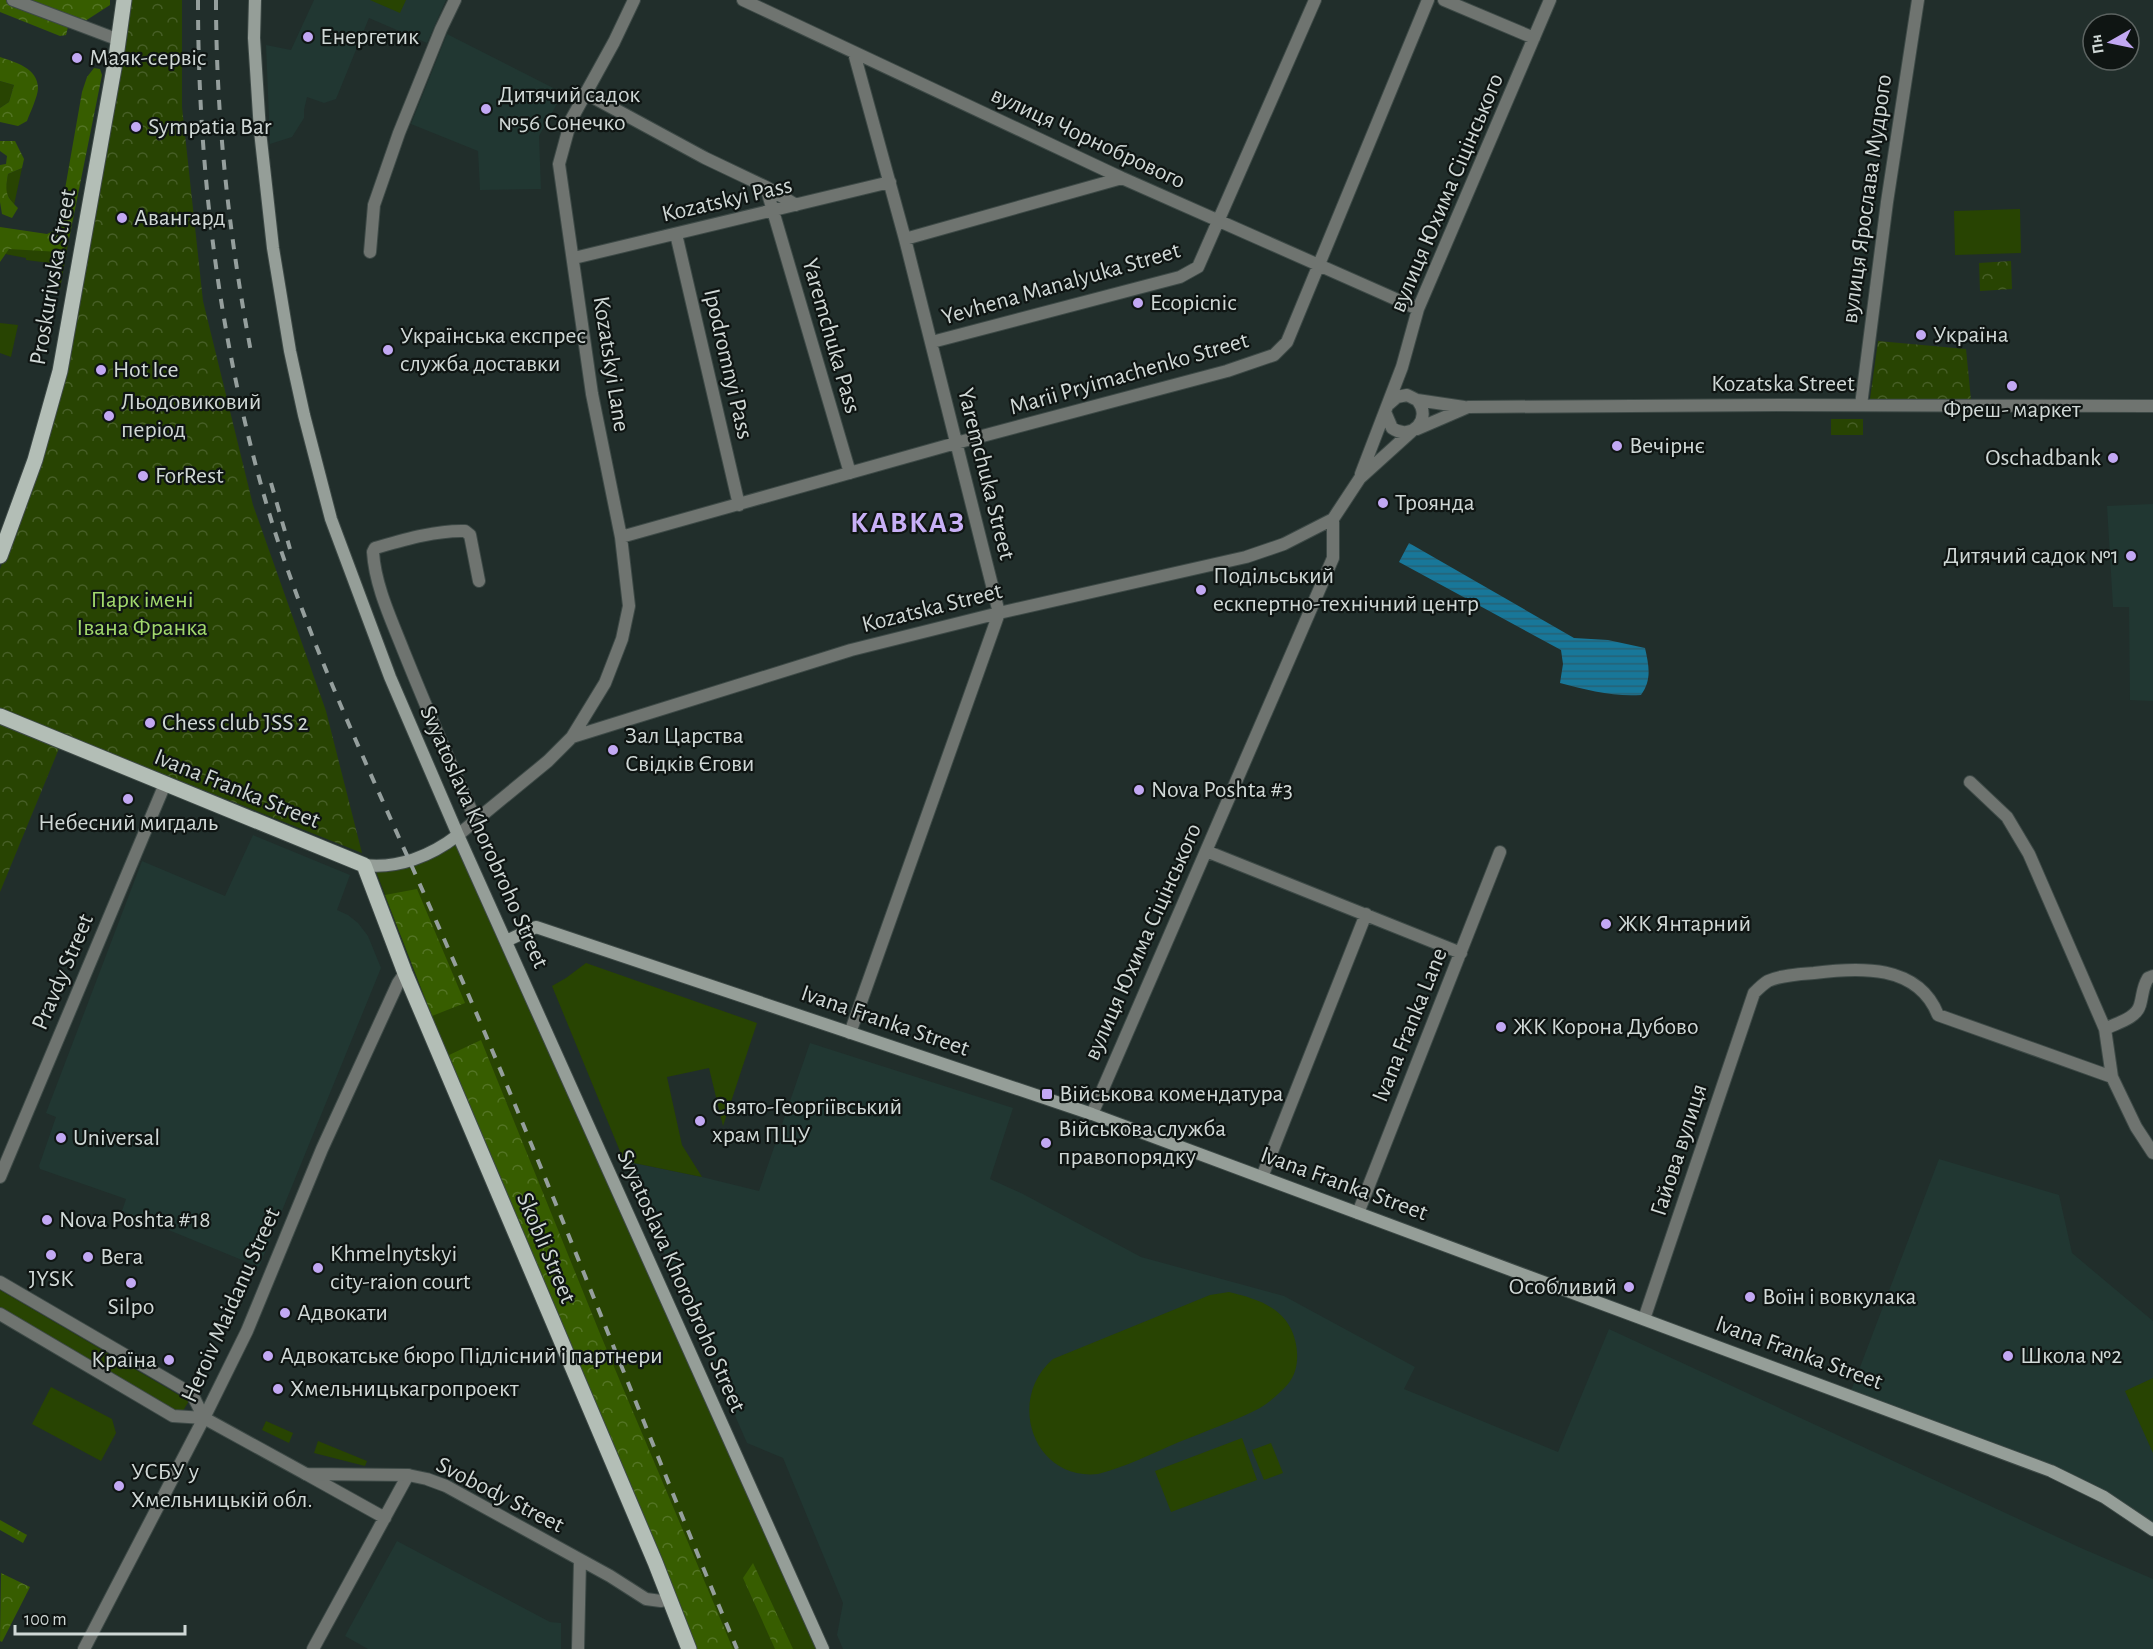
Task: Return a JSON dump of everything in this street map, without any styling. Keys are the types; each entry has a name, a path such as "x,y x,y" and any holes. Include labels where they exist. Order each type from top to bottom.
{"main road":[{"name":"Proskurivska Street","path":"0,556 35,460 60,371 119,40 124,0"},
{"name":"Svyatoslava Khorobroho Street","path":"255,0 254,38 263,175 280,294 304,415 327,504 358,596 458,835 823,1649"},
{"name":"Ivana Franka Street","path":"0,716 364,865 387,866 404,862 422,856 458,835"},
{"name":"Skobli Street","path":"364,865 405,973 670,1598 689,1649"},
{"name":"Ivana Franka Street","path":"506,941 536,927 1092,1113 2051,1471 2104,1497 2153,1530"}],"street":[{"path":"13,0 119,40"},
{"path":"370,252 374,205 399,133 455,0"},
{"name":"Kozatskyi Lane","path":"572,737 605,683 622,639 629,606 621,537 592,394 560,164 571,120 614,42 634,0"},
{"name":"вулиця Чорнобрового","path":"743,0 1122,178 1418,309"},
{"name":"Yevhena Manalyuka Street","path":"932,342 1180,277 1198,267 1315,0"},
{"name":"Marii Pryimachenko Street","path":"621,537 956,443 1227,371 1274,355 1287,342 1428,0"},
{"path":"1444,0 1534,38"},
{"name":"вулиця Юхима Сіцінського","path":"1360,478 1402,367 1418,309 1550,0"},
{"name":"вулиця Ярослава Мудрого","path":"1860,405 1887,202 1918,0"},
{"name":"Yaremchuka Street","path":"854,53 906,239 999,613"},
{"path":"585,93 705,158 766,187 796,205"},
{"path":"906,239 1122,178"},
{"name":"Kozatskyi Pass","path":"574,258 890,182"},
{"name":"Yaremchuka Pass","path":"766,187 850,473"},
{"name":"Ipodromnyi Pass","path":"675,234 739,504"},
{"path":"1402,367 1407,388 1415,399 1420,404 1423,420 1414,430 1396,431 1389,424 1387,409 1402,395 1415,399 1468,407"},
{"name":"Kozatska Street","path":"458,835 548,762 572,737 851,650 999,613 1246,557 1284,544 1334,519 1360,478 1414,430 1468,407 2153,406"},
{"name":"вулиця Юхима Сіцінського","path":"1092,1113 1333,558 1334,519"},
{"path":"476,821 429,714 392,620 378,578 373,552 375,548 386,545 465,531 470,535 479,581"},
{"path":"850,1033 999,613"},
{"path":"1970,782 2007,817 2029,854 2105,1029 2112,1077 2136,1127 2153,1153"},
{"name":"Pravdy Street","path":"0,1177 165,784"},
{"path":"1206,851 1461,953"},
{"name":"Ivana Franka Lane","path":"1358,1213 1500,852"},
{"path":"1262,1177 1365,914"},
{"name":"Гайова вулиця","path":"1644,1319 1754,993 1769,981 1793,975 1840,969 1884,972 1907,979 1920,988 1933,1000 1938,1014 2112,1077"},
{"name":"Heroiv Maidanu Street","path":"84,1649 247,1330 327,1138 398,983 405,973"},
{"path":"2105,1029 2132,1016 2140,1005 2142,987 2148,978 2153,976"},
{"path":"0,1282 192,1394 204,1418"},
{"name":"Svobody Street","path":"0,1314 173,1416 204,1418 306,1474 408,1475 427,1479 446,1486 646,1599 661,1601 670,1598"},
{"path":"306,1474 385,1518"},
{"path":"313,1649 408,1475"},
{"path":"578,1649 580,1560"}],"shaded area":[{"path":"314,0 446,0 427,43 369,18 336,99 324,103 307,97 304,118 292,137 270,144 266,45 291,50"},
{"name":"Дитячий садок №56 Сонечко","path":"447,34 563,93 539,136 541,189 480,190 478,151 411,124"},
{"name":"Дитячий садок №1","path":"2153,504 2153,701 2130,700 2129,607 2113,607 2107,506"},
{"path":"253,835 350,875 337,910 358,923 368,936 381,968 259,1267 122,1211 126,1199 40,1169 39,1166 56,1117 46,1113 142,861 225,896"},
{"path":"810,1043 1013,1108 990,1179 1023,1194 1141,1257 1284,1296 1415,1367 1404,1389 1558,1452 1609,1329 2081,1548 2153,1579 2153,1649 843,1649 837,1635 843,1603 783,1458 747,1443 624,1161 759,1191"},
{"name":"Школа №2","path":"1939,1159 2059,1195 2072,1253 2153,1321 2153,1525 2106,1492 1851,1391"},
{"path":"397,1541 550,1622 561,1623 561,1649 368,1649 345,1636"}],"green space":[{"path":"0,0 110,0 110,5 79,25 67,20 66,35 60,36 0,12"},
{"name":"Парк імені Івана Франка","path":"129,0 182,0 182,107 203,301 253,505 326,711 362,853 0,709 0,569 40,462"},
{"path":"370,0 406,0 400,13"},
{"path":"0,57 25,67 37,81 37,95 27,121 18,126 0,122 0,108 9,102 14,85 0,81"},
{"path":"94,68 100,69 102,75 68,244 60,252 9,249 0,262 0,227 47,234 58,229 82,92 87,77"},
{"path":"0,81 14,85 9,102 0,108"},
{"path":"0,141 15,141 24,159 22,168 8,174 7,193 18,208 12,218 2,214 0,202 0,165 6,164 7,156 0,151"},
{"path":"22,168 14,205 5,191 8,174"},
{"path":"2020,209 2021,253 1955,255 1954,211"},
{"path":"68,244 60,289 52,285 50,263 5,254 9,249 66,247"},
{"path":"2011,261 2012,289 1980,291 1979,263"},
{"path":"0,323 18,325 11,357 0,353"},
{"path":"1878,341 1966,349 1971,400 1870,399"},
{"path":"1831,419 1863,419 1863,435 1831,435"},
{"path":"0,721 60,746 0,892"},
{"path":"456,842 818,1649 694,1649 662,1559 447,1056 374,866"},
{"path":"417,889 465,1003 432,1016 385,895"},
{"path":"586,963 757,1023 723,1126 709,1068 667,1077 682,1145 702,1177 624,1161 552,986"},
{"path":"481,1040 601,1336 733,1649 694,1649 662,1559 447,1056"},
{"path":"0,1290 189,1401 181,1414 0,1307"},
{"path":"1229,1292 1270,1307 1285,1320 1291,1329 1297,1352 1296,1369 1288,1384 1275,1397 1260,1408 1241,1417 1129,1464 1098,1474 1075,1473 1057,1465 1043,1451 1034,1434 1029,1415 1031,1395 1039,1376 1053,1359 1210,1295"},
{"path":"2153,1378 2153,1453 2125,1391"},
{"path":"51,1387 112,1419 116,1433 101,1461 32,1424"},
{"path":"266,1421 293,1433 289,1443 262,1430"},
{"path":"1242,1438 1257,1480 1171,1512 1155,1471"},
{"path":"318,1441 367,1461 365,1466 314,1453"},
{"path":"1271,1443 1283,1473 1264,1480 1252,1450"},
{"path":"0,1520 27,1535 23,1543 0,1530"},
{"path":"753,1563 793,1649 775,1649 743,1578"},
{"path":"1,1573 30,1587 2,1642 0,1641"}],"water":[{"path":"1409,543 1574,638 1608,640 1645,648 1648,678 1641,695 1610,694 1560,683 1563,664 1561,650 1399,562"}],"railway":[{"path":"198,0 202,134 216,267 240,399 256,464 286,566 360,750 484,1031 737,1649"},
{"path":"216,0 218,88 225,177 236,265 251,352"},
{"path":"271,483 290,549"}],"place":[{"name":"Енергетик","path":"308,37"},
{"name":"Маяк-сервіс","path":"77,58"},
{"name":"Дитячий садок №56 Сонечко","path":"486,109"},
{"name":"Sympatia Bar","path":"136,127"},
{"name":"Авангард","path":"122,218"},
{"name":"Ecopicnic","path":"1138,303"},
{"name":"Україна","path":"1921,335"},
{"name":"Українська експрес служба доставки","path":"388,350"},
{"name":"Hot Ice","path":"101,370"},
{"name":"Фреш- маркет","path":"2012,386"},
{"name":"Льодовиковий період","path":"109,416"},
{"name":"Вечірнє","path":"1617,446"},
{"name":"Oschadbank","path":"2113,458"},
{"name":"ForRest","path":"143,476"},
{"name":"Троянда","path":"1383,503"},
{"name":"Дитячий садок №1","path":"2131,556"},
{"name":"Подільський ескпертно-технічний центр","path":"1201,590"},
{"name":"Chess club JSS 2","path":"150,723"},
{"name":"Зал Царства Свідків Єгови","path":"613,750"},
{"name":"Nova Poshta #3","path":"1139,790"},
{"name":"Небесний мигдаль","path":"128,799"},
{"name":"ЖК Янтарний","path":"1606,924"},
{"name":"ЖК Корона Дубово","path":"1501,1027"},
{"name":"Військова комендатура","path":"1047,1094"},
{"name":"Свято-Георгіївський храм ПЦУ","path":"700,1121"},
{"name":"Universal","path":"61,1138"},
{"name":"Військова служба правопорядку","path":"1046,1143"},
{"name":"Nova Poshta #18","path":"47,1220"},
{"name":"JYSK","path":"51,1255"},
{"name":"Вега","path":"88,1257"},
{"name":"Khmelnytskyi city-raion court","path":"318,1268"},
{"name":"Silpo","path":"131,1283"},
{"name":"Особливий","path":"1629,1287"},
{"name":"Воїн і вовкулака","path":"1750,1297"},
{"name":"Адвокати","path":"285,1313"},
{"name":"Адвокатське бюро Підлісний і партнери","path":"268,1356"},
{"name":"Школа №2","path":"2008,1356"},
{"name":"Країна","path":"169,1360"},
{"name":"Хмельницькагропроект","path":"278,1389"},
{"name":"УСБУ у Хмельницькій обл.","path":"119,1486"}],"district":[{"name":"КАВКАЗ","path":"908,523"}]}
